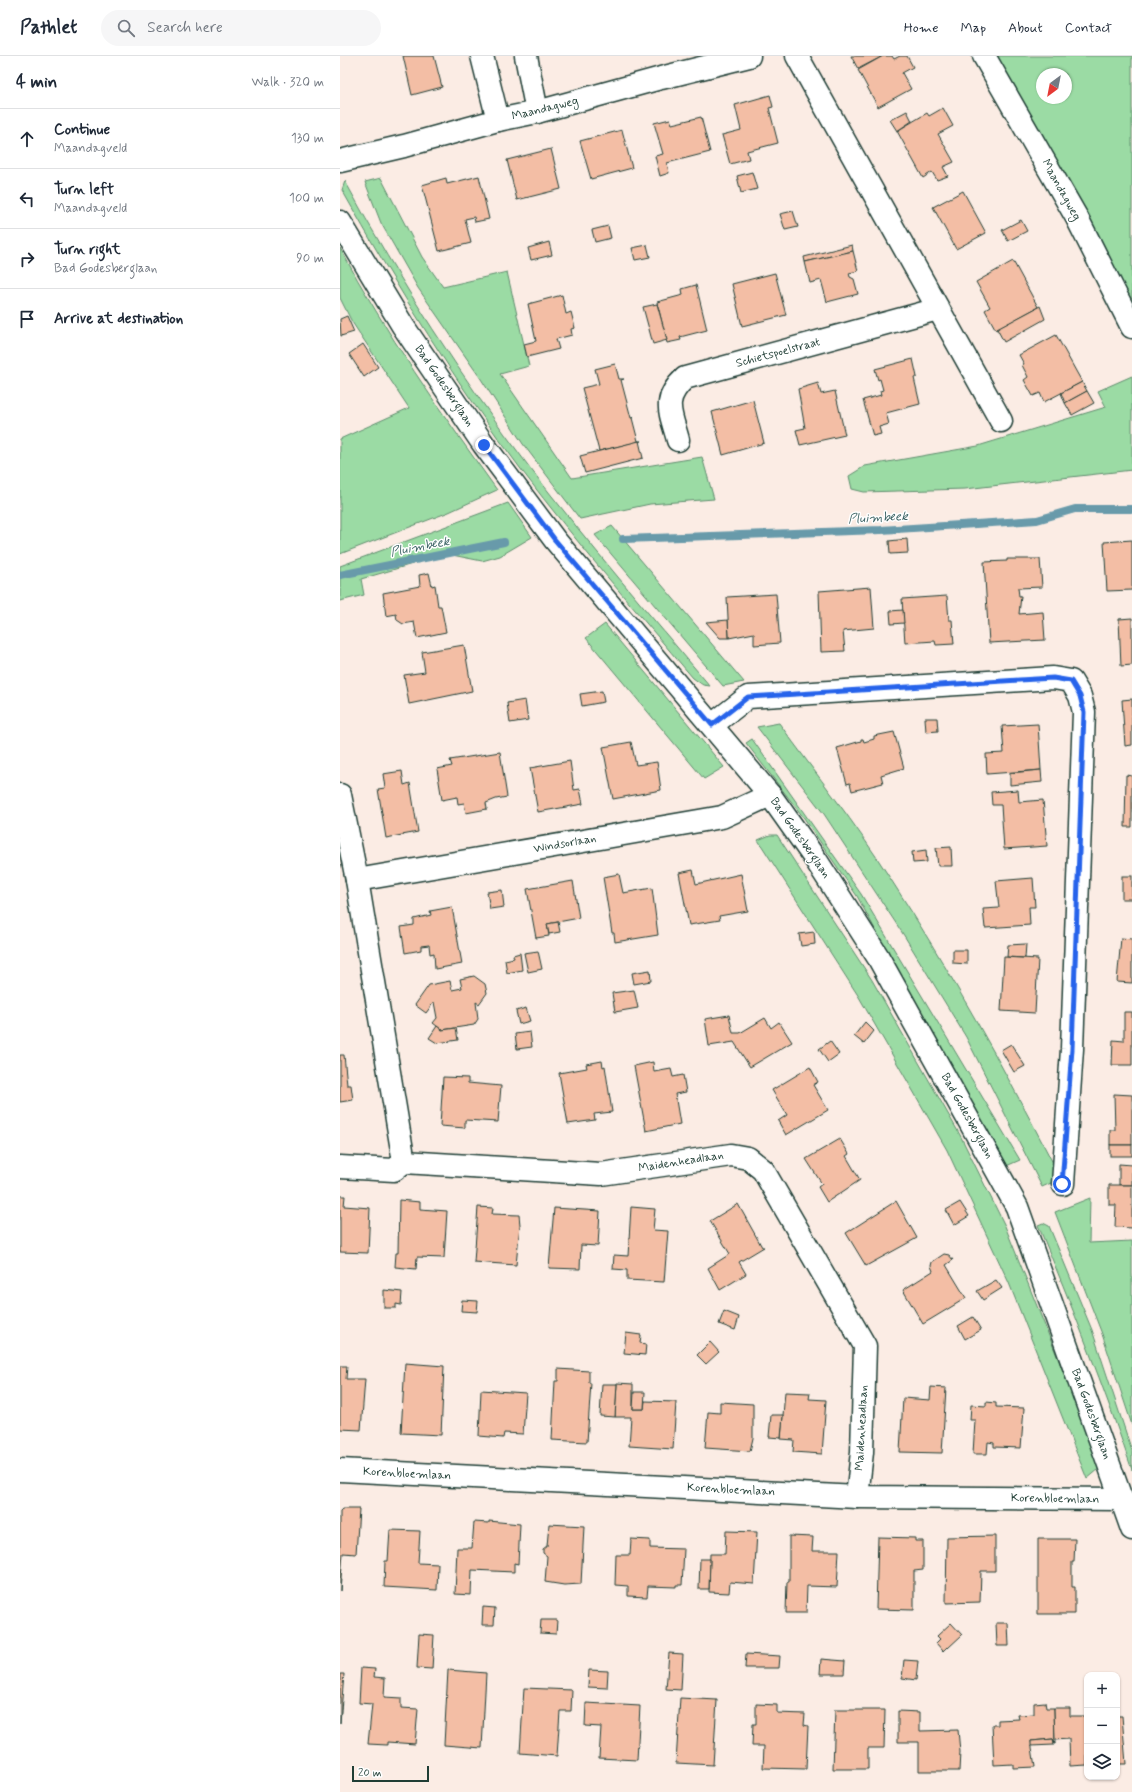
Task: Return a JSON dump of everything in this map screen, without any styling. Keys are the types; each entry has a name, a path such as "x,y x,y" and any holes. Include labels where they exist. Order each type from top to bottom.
{"street":[{"path":"482,56 498,120"},
{"path":"526,56 537,112"},
{"name":"Maandagweg","path":"340,162 749,56"},
{"path":"798,56 1001,421"},
{"name":"Maandagweg","path":"984,56 1077,218 1132,327"},
{"name":"Bad Godesberglaan","path":"340,222 403,326 484,445 555,540 770,795 816,860 878,957 1017,1207 1132,1529"},
{"name":"Schietspoelstraat","path":"678,440 670,411 669,397 675,387 685,378 938,309"},
{"path":"712,725 748,697 1053,678 1071,681 1080,696 1084,712 1072,1049 1062,1184"},
{"path":"340,794 357,880 404,1162"},
{"name":"Windsorlaan","path":"357,880 722,816 770,795"},
{"name":"Maidenheadlaan","path":"340,1167 394,1170 404,1162 601,1174 731,1154 748,1158 764,1170 865,1346 862,1452 858,1497"},
{"name":"Korenbloemlaan","path":"340,1470 858,1497 1122,1499"}],"green space":[{"path":"989,56 1132,56 1132,314"},
{"path":"381,178 422,257 443,287 507,272 529,366 500,374 572,478 702,457 714,499 650,504 580,519 523,444 481,379 418,288 381,223 365,182"},
{"path":"345,181 409,292 456,364 505,434 574,524 710,686 703,685 693,678 564,525 498,438 451,370 384,263 342,190"},
{"path":"340,248 376,311 414,372 497,490 449,512 340,554 340,439 409,408 352,322 340,298"},
{"path":"1132,376 1132,470 965,489 864,492 852,489 849,476 865,466 978,446 1106,407 1098,391"},
{"path":"508,503 532,537 500,556 482,561 447,554 361,579 364,595 340,601 340,566"},
{"path":"612,526 744,682 723,686 595,535"},
{"path":"605,624 724,767 704,779 586,638"},
{"path":"779,723 877,858 955,983 996,1055 1054,1165 1057,1176 1051,1183 1042,1187 966,1037 905,937 824,814 757,727"},
{"path":"752,739 861,894 1020,1160 1004,1167 857,896 804,818 746,743"},
{"path":"770,835 777,835 872,980 960,1135 1005,1226 1097,1456 1099,1469 1087,1479 1009,1283 947,1150 859,997 758,840"},
{"path":"1090,1198 1089,1243 1132,1241 1132,1425 1102,1334 1055,1212"},
{"path":"1043,1223 1049,1226 1092,1330 1132,1451 1132,1470 1087,1347 1038,1225"}],"building":[{"path":"403,56 434,56 442,87 412,95"},
{"path":"851,56 883,56 858,69"},
{"path":"883,56 892,56 894,59 900,56 907,56 913,67 902,73 911,89 878,107 858,70"},
{"path":"770,95 773,107 769,108 778,143 747,151 749,159 730,164 722,135 741,130 735,105"},
{"path":"943,108 953,126 938,134 954,162 943,167 948,176 937,180 932,172 923,178 897,131 927,113 929,116"},
{"path":"907,111 912,121 897,131 890,120"},
{"path":"701,117 710,152 667,163 669,173 660,176 655,156 663,154 654,123 670,119 672,124"},
{"path":"622,130 632,168 591,179 580,141"},
{"path":"551,149 561,189 517,200 507,160"},
{"path":"752,172 757,189 741,193 737,176"},
{"path":"479,176 489,219 475,222 474,217 465,219 471,243 439,251 422,185 446,178 447,184"},
{"path":"963,191 986,233 956,249 933,207"},
{"path":"793,211 798,227 785,230 780,214"},
{"path":"1021,220 1027,231 1008,241 1002,230"},
{"path":"608,226 611,238 595,242 592,230"},
{"path":"549,242 552,255 531,260 528,248"},
{"path":"647,245 650,257 635,260 632,248"},
{"path":"852,245 853,251 805,262 804,257"},
{"path":"853,251 858,271 849,273 850,277 854,279 858,294 827,302 821,280 810,283 805,262"},
{"path":"1013,261 1038,307 996,330 985,310 990,307 976,282"},
{"path":"775,273 786,315 742,326 732,284"},
{"path":"696,285 707,330 680,337 681,340 667,343 657,302 683,295 682,289"},
{"path":"562,295 566,314 571,312 575,328 571,329 572,335 556,339 559,349 527,357 524,344 536,341 528,304"},
{"path":"657,304 667,340 653,344 643,307"},
{"path":"1040,306 1045,319 1004,342 997,329"},
{"path":"347,316 354,332 341,336 340,319"},
{"path":"1056,335 1082,382 1044,402 1040,393 1033,396 1024,380 1028,377 1022,365 1024,364 1019,355"},
{"path":"363,344 378,367 364,377 349,354"},
{"path":"913,359 917,377 914,378 920,404 886,413 889,424 879,427 881,434 873,436 863,400 881,395 880,391 883,390 875,369"},
{"path":"615,364 619,379 624,379 621,380 631,418 634,417 632,418 638,441 641,441 599,451 582,388 599,384 595,369"},
{"path":"1082,382 1087,391 1065,403 1061,393"},
{"path":"818,383 821,394 835,391 845,435 800,445 796,430 805,428 798,389"},
{"path":"1087,391 1094,403 1072,415 1065,403"},
{"path":"753,400 764,443 723,455 712,412"},
{"path":"639,441 643,458 585,473 580,456"},
{"path":"907,539 908,553 890,554 889,541"},
{"path":"1132,540 1132,590 1107,591 1104,542"},
{"path":"1007,559 1040,559 1042,587 1018,588 1019,596 1021,596 1019,614 1043,612 1045,640 989,643 984,562 1007,561"},
{"path":"429,573 432,586 435,585 438,606 441,606 446,632 417,638 414,622 403,624 397,620 396,614 386,616 383,593 420,586 419,575"},
{"path":"871,587 874,628 843,631 845,651 821,652 819,591"},
{"path":"776,594 780,643 754,645 754,633 729,638 727,597"},
{"path":"947,596 949,620 952,620 954,644 936,645 935,641 905,643 902,599"},
{"path":"903,610 904,623 891,624 890,611"},
{"path":"1132,618 1132,665 1121,666 1119,619"},
{"path":"728,620 729,638 720,638 706,622"},
{"path":"464,645 472,691 409,704 404,675 425,672 422,652"},
{"path":"602,691 604,702 582,706 580,694"},
{"path":"1132,699 1132,745 1125,746 1122,700"},
{"path":"525,700 528,720 510,723 507,703"},
{"path":"925,718 937,718 938,731 926,732"},
{"path":"1038,724 1041,770 987,774 986,754 1004,753 1002,726"},
{"path":"894,732 904,768 881,775 883,783 852,791 850,783 847,784 837,748 861,741 861,739 863,739 864,742 874,739 874,736"},
{"path":"631,742 636,765 657,762 661,790 613,799 603,747"},
{"path":"500,752 507,797 486,803 487,809 466,813 464,803 458,804 457,797 442,800 437,769 452,766 450,760"},
{"path":"570,761 574,790 580,789 583,804 538,812 530,768"},
{"path":"1041,770 1042,782 1010,785 1010,773"},
{"path":"402,771 404,785 410,783 418,832 386,838 378,789 385,788 383,774"},
{"path":"1126,775 1132,776 1132,827 1125,827"},
{"path":"1018,790 1019,802 1043,800 1047,846 1004,849 1001,805 992,805 991,792"},
{"path":"951,847 952,866 938,866 936,848"},
{"path":"926,850 927,862 913,863 912,852"},
{"path":"693,870 696,884 741,874 748,911 719,916 720,920 689,925 679,873"},
{"path":"619,874 623,893 652,888 658,935 615,942 614,933 612,933 603,877"},
{"path":"1122,876 1132,876 1132,899 1122,899"},
{"path":"1033,878 1035,907 1029,907 1030,925 985,928 983,909 999,908 996,881"},
{"path":"573,881 579,918 547,924 549,936 536,938 527,889"},
{"path":"502,890 504,907 490,909 487,892"},
{"path":"452,907 462,964 435,969 434,953 430,954 429,945 421,946 421,950 405,953 401,927 414,925 414,919 431,915 430,911"},
{"path":"558,922 560,932 549,934 547,924"},
{"path":"814,932 815,944 801,946 799,934"},
{"path":"1121,938 1132,939 1132,983 1117,982"},
{"path":"1026,944 1025,958 1007,957 1008,945"},
{"path":"953,950 967,950 967,964 953,963"},
{"path":"538,951 542,969 528,972 524,953"},
{"path":"520,953 522,970 507,973 505,960 514,958 513,955"},
{"path":"1004,957 1038,959 1035,1013 1001,1011"},
{"path":"650,970 651,981 634,984 632,973"},
{"path":"474,976 485,984 487,993 479,1004 476,1002 478,1019 474,1025 442,1030 433,1023 437,1018 434,1002 426,1013 415,1005 429,985 450,981 452,990 462,988 460,979"},
{"path":"634,990 638,1008 615,1012 612,993"},
{"path":"526,1008 530,1021 519,1024 516,1011"},
{"path":"1124,1012 1132,1012 1132,1065 1112,1065 1113,1040 1124,1041"},
{"path":"729,1015 733,1033 740,1033 765,1018 771,1028 779,1022 792,1042 750,1067 734,1042 709,1046 705,1019"},
{"path":"865,1022 874,1031 864,1044 854,1036"},
{"path":"437,1026 442,1030 456,1028 458,1040 437,1043 429,1038"},
{"path":"530,1032 532,1047 517,1049 515,1034"},
{"path":"830,1041 839,1054 828,1062 819,1049"},
{"path":"1011,1044 1025,1066 1014,1072 1001,1050"},
{"path":"340,1055 344,1055 347,1085 351,1085 353,1100 340,1102"},
{"path":"602,1061 603,1067 605,1066 612,1112 594,1114 595,1120 568,1124 559,1073 587,1068 586,1064"},
{"path":"653,1062 654,1072 671,1069 673,1077 683,1075 686,1092 675,1094 680,1124 646,1131 634,1066"},
{"path":"810,1067 818,1082 813,1085 828,1110 786,1135 778,1121 787,1115 772,1090"},
{"path":"443,1077 468,1078 468,1083 501,1086 498,1122 465,1120 465,1128 440,1126"},
{"path":"1114,1094 1132,1095 1132,1145 1110,1145 1110,1130 1115,1130"},
{"path":"840,1139 849,1154 846,1156 860,1180 827,1202 818,1187 822,1184 806,1159"},
{"path":"1110,1145 1132,1145 1132,1156 1110,1156"},
{"path":"1119,1164 1132,1165 1132,1185 1119,1185"},
{"path":"1109,1185 1132,1185 1132,1228 1115,1227 1116,1205 1109,1205"},
{"path":"340,1196 345,1196 344,1206 370,1208 368,1253 340,1252"},
{"path":"399,1200 420,1202 420,1209 447,1211 444,1258 417,1257 416,1269 395,1267 396,1253 398,1253"},
{"path":"896,1201 917,1238 866,1266 846,1233"},
{"path":"960,1202 969,1216 954,1225 946,1210"},
{"path":"738,1204 762,1247 764,1247 739,1262 746,1274 720,1290 708,1268 730,1254 710,1221"},
{"path":"478,1207 493,1208 492,1214 519,1215 520,1225 516,1265 474,1262"},
{"path":"631,1207 655,1209 653,1230 668,1231 664,1282 627,1280 627,1270 613,1269 614,1255 628,1256"},
{"path":"554,1208 600,1211 598,1246 581,1245 580,1269 549,1268"},
{"path":"944,1254 949,1255 953,1260 946,1265 966,1298 923,1324 903,1290 933,1271 931,1266 932,1262"},
{"path":"996,1280 1002,1288 983,1300 977,1291"},
{"path":"384,1290 402,1292 401,1305 396,1304 396,1308 384,1308"},
{"path":"462,1300 478,1301 477,1312 461,1311"},
{"path":"724,1311 739,1317 735,1330 719,1324"},
{"path":"973,1317 981,1330 965,1339 958,1326"},
{"path":"626,1333 641,1335 640,1343 646,1344 645,1355 624,1353"},
{"path":"710,1342 719,1352 706,1364 697,1355"},
{"path":"405,1363 444,1366 441,1435 401,1433"},
{"path":"340,1366 347,1366 346,1379 365,1379 361,1430 340,1429"},
{"path":"558,1369 589,1371 589,1383 591,1383 587,1442 552,1440 555,1381 558,1381"},
{"path":"617,1383 633,1384 633,1409 644,1409 645,1401 676,1402 673,1449 629,1446 631,1417 615,1417"},
{"path":"602,1384 617,1384 615,1417 600,1416"},
{"path":"931,1387 946,1388 942,1453 900,1452 903,1398 930,1400"},
{"path":"481,1390 526,1393 523,1434 504,1433 503,1438 479,1436"},
{"path":"634,1392 645,1392 644,1409 633,1409"},
{"path":"785,1392 810,1393 809,1399 826,1400 822,1454 793,1452 794,1440 781,1439"},
{"path":"720,1402 753,1404 753,1438 750,1451 705,1448 708,1412 720,1413"},
{"path":"986,1402 996,1403 996,1407 1024,1408 1021,1448 994,1447 994,1443 988,1442 987,1454 973,1454 975,1420 970,1420 971,1405 986,1406"},
{"path":"771,1415 783,1415 781,1438 769,1437"},
{"path":"342,1509 359,1509 356,1554 343,1553 340,1591 340,1511"},
{"path":"489,1521 520,1524 518,1564 514,1563 514,1572 472,1570 471,1595 455,1594 457,1548 472,1548 474,1522 489,1523"},
{"path":"549,1524 584,1526 581,1584 564,1585 545,1582 547,1556 543,1553 543,1549 547,1546"},
{"path":"390,1530 420,1531 418,1563 438,1564 437,1590 384,1587 385,1561 388,1561"},
{"path":"726,1531 757,1532 754,1584 730,1582 729,1593 709,1592 710,1554 725,1554"},
{"path":"789,1536 813,1537 812,1551 839,1551 837,1587 807,1586 806,1613 786,1613 787,1582 789,1582"},
{"path":"995,1536 995,1571 981,1571 980,1602 946,1603 947,1537"},
{"path":"878,1537 915,1538 915,1541 923,1541 923,1570 914,1571 914,1610 876,1609"},
{"path":"631,1539 650,1540 650,1548 684,1549 682,1585 676,1585 676,1587 648,1586 647,1597 628,1596 628,1586 615,1585 616,1555 630,1555"},
{"path":"1038,1539 1075,1539 1074,1562 1072,1562 1072,1587 1075,1587 1075,1614 1038,1614"},
{"path":"700,1559 710,1559 709,1589 699,1589"},
{"path":"483,1607 495,1608 494,1625 482,1625"},
{"path":"541,1620 557,1620 556,1634 540,1633"},
{"path":"951,1623 962,1635 943,1651 936,1643 940,1639 937,1636"},
{"path":"996,1623 1008,1623 1009,1646 997,1646"},
{"path":"419,1634 434,1635 432,1669 417,1668"},
{"path":"669,1653 683,1654 681,1690 666,1689"},
{"path":"746,1654 780,1656 779,1668 745,1668"},
{"path":"821,1659 845,1661 844,1674 820,1674"},
{"path":"904,1660 918,1661 916,1680 902,1678"},
{"path":"361,1668 375,1669 374,1677 385,1678 384,1697 401,1698 401,1708 418,1709 415,1744 387,1742 387,1745 368,1744 372,1704 359,1703"},
{"path":"448,1670 486,1673 482,1748 444,1745"},
{"path":"589,1670 608,1671 607,1688 588,1687"},
{"path":"340,1674 344,1674 340,1724"},
{"path":"524,1688 572,1690 571,1711 560,1711 557,1756 520,1753"},
{"path":"680,1698 717,1700 713,1765 676,1763"},
{"path":"1045,1702 1046,1708 1054,1708 1055,1744 1053,1739 1031,1741 1035,1767 1013,1768 1013,1764 994,1765 992,1725 998,1725 998,1720 1019,1719 1018,1715 1034,1714 1034,1703"},
{"path":"586,1703 640,1706 637,1760 599,1758 601,1727 585,1726"},
{"path":"756,1704 777,1705 777,1713 805,1714 804,1725 808,1726 806,1769 763,1768 764,1746 752,1746 753,1724 756,1724"},
{"path":"1054,1708 1070,1708 1070,1716 1084,1716 1084,1765 1070,1766 1069,1739 1055,1740"},
{"path":"835,1710 885,1710 884,1748 868,1748 868,1769 833,1769"},
{"path":"898,1711 920,1712 920,1731 958,1730 960,1752 959,1771 919,1771 919,1742 898,1742"},
{"path":"1120,1716 1122,1716 1126,1764 1120,1764"},
{"path":"1053,1739 1054,1745 1031,1746 1031,1741"}],"waterway":[{"name":"Pluimbeek","path":"623,539 881,530 1037,520 1075,509 1132,509"},
{"name":"Pluimbeek","path":"340,575 504,542"}],"route":[{"path":"484,445 555,540 712,725 733,707 748,697 1053,678 1071,681 1080,696 1084,712 1072,1049 1062,1184"}]}
